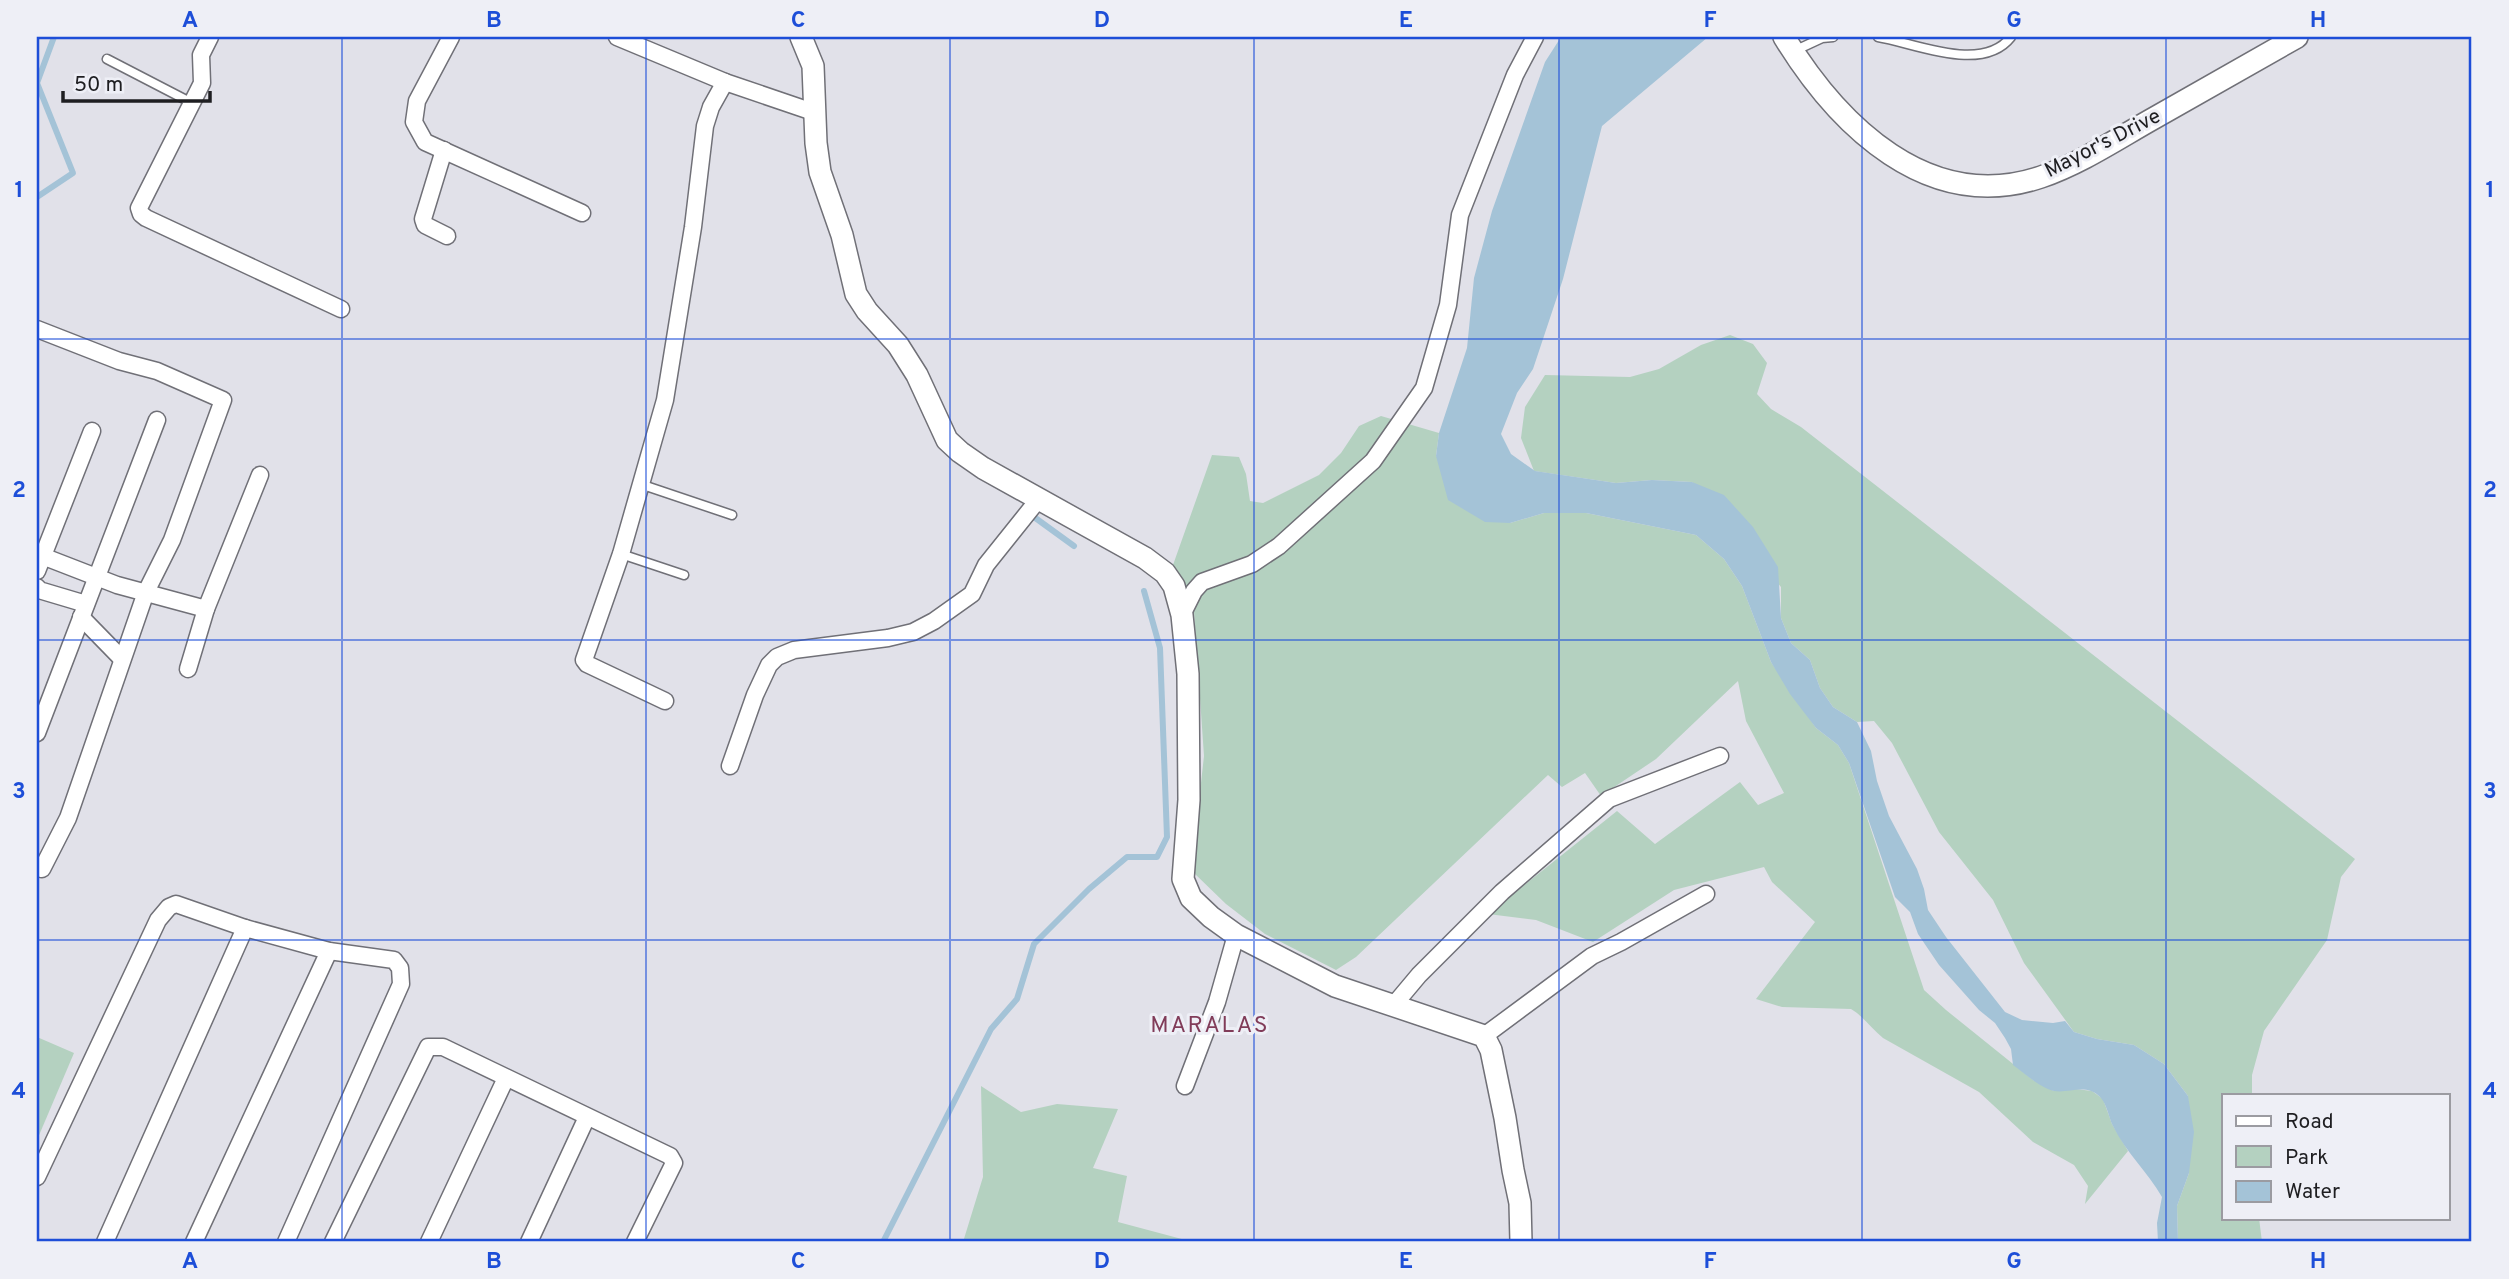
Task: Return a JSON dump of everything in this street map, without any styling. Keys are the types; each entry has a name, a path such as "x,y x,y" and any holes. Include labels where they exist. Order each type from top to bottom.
{"street":[{"path":"210,37 201,55 202,83 139,208 141,214 341,309"},
{"path":"452,37 417,101 414,122 425,142 582,213"},
{"path":"617,37 725,82 816,113"},
{"path":"801,37 813,66 816,144 820,172 842,235 856,293 867,311 898,345 917,374 947,440 975,463 1144,558 1165,573 1174,586 1182,615 1188,674 1189,800 1183,879 1191,898 1236,935 1335,986 1484,1037 1492,1050 1521,1203 1521,1242"},
{"path":"1182,615 1194,591 1202,582 1252,564 1279,546 1373,461 1424,388 1448,305 1460,215 1516,75 1535,37"},
{"name":"Mayor's Drive","path":"1788,44 1849,122 1890,156 1933,176 1992,186 2040,177 2088,156 2297,37"},
{"path":"665,701 587,664 584,660 621,554 671,374 705,126 711,107 725,82"},
{"path":"444,150 423,219 425,225 447,236"},
{"path":"37,329 119,361 157,371 223,400 172,540 146,592 68,818 41,869 37,866"},
{"path":"37,733 157,420"},
{"path":"92,431 39,561 206,609"},
{"path":"188,669 206,609 260,475"},
{"path":"730,766 755,695 769,665 777,657 794,650 888,638 914,632 934,621 972,594 986,565 1038,500"},
{"path":"37,587 83,611 122,659"},
{"path":"1393,1006 1419,975 1502,892 1609,799 1720,755"},
{"path":"1484,1037 1592,956 1706,894"},
{"path":"37,1177 163,912 176,904 246,928 329,951 394,960 400,968 401,984 286,1242"},
{"path":"105,1242 246,928"},
{"path":"1185,1086 1217,1002 1236,935"},
{"path":"194,1242 329,951"},
{"path":"333,1242 428,1047 443,1048 670,1156 674,1163 635,1242"},
{"path":"429,1242 506,1078"},
{"path":"529,1242 587,1117"}],"lane":[{"path":"1788,44 1833,37"},
{"path":"1878,37 1966,56 1990,52 2011,37"},
{"path":"107,59 192,103"},
{"path":"640,484 732,515"},
{"path":"621,554 684,575"}],"green space":[{"path":"1730,335 1753,344 1767,363 1757,394 1771,409 1801,427 2355,859 2341,877 2327,940 2264,1031 2252,1075 2252,1094 2222,1094 2222,1220 2259,1220 2262,1242 2178,1242 2177,1206 2189,1173 2188,1096 2164,1064 2134,1045 2074,1032 2024,963 1993,900 1939,832 1892,743 1874,721 1857,722 1833,707 1820,688 1810,660 1791,643 1781,618 1781,587 1692,482 1652,480 1616,483 1534,471 1521,438 1525,407 1545,375 1630,377 1659,369 1701,345"},
{"path":"1381,416 1439,433 1436,456 1510,523 1544,513 1586,513 1696,535 1724,559 1742,586 1771,662 1816,728 1838,745 1849,763 1924,990 2033,1080 2054,1091 2092,1091 2103,1099 2112,1124 2128,1151 2085,1204 2088,1186 2074,1165 2033,1142 1979,1092 1883,1038 1851,1009 1782,1007 1756,999 1815,922 1772,882 1764,867 1674,890 1593,942 1536,920 1488,914 1617,811 1655,844 1740,782 1758,805 1784,793 1746,721 1738,681 1656,759 1601,796 1585,773 1562,787 1548,775 1356,957 1336,970 1265,934 1226,904 1195,874 1196,828 1204,756 1194,612 1173,565 1212,455 1239,457 1246,474 1250,501 1263,503 1319,475 1341,453 1359,426"},
{"path":"37,1037 74,1053 37,1140"},
{"path":"981,1086 1021,1112 1057,1104 1118,1109 1093,1168 1127,1176 1118,1222 1193,1242 963,1242 983,1177"}],"water":[{"path":"1561,37 1708,37 1602,126 1563,279 1533,369 1517,393 1501,434 1511,454 1535,471 1616,483 1652,480 1692,482 1724,495 1753,527 1778,567 1781,618 1791,643 1810,660 1820,688 1833,707 1857,722 1871,751 1877,781 1889,816 1917,869 1928,910 1946,937 2005,1012 2022,1020 2053,1023 2065,1021 2074,1032 2134,1045 2164,1064 2188,1096 2194,1132 2189,1173 2177,1206 2178,1242 2158,1242 2157,1223 2162,1197 2118,1136 2100,1097 2086,1090 2054,1091 2038,1084 2013,1065 2011,1049 1995,1023 1979,1010 1939,965 1918,934 1910,912 1895,897 1849,763 1838,745 1816,728 1790,694 1771,662 1742,586 1724,559 1696,535 1586,513 1544,513 1510,523 1485,522 1448,500 1436,456 1439,433 1467,348 1474,278 1492,211 1545,62"}],"waterway":[{"path":"37,197 73,173 37,83 54,37"},
{"path":"1034,517 1074,546"},
{"path":"883,1242 991,1029 1017,999 1034,944 1089,889 1127,857 1157,857 1167,837 1160,648 1144,591"}],"district":[{"name":"MARALAS","path":"1210,1026"}]}
